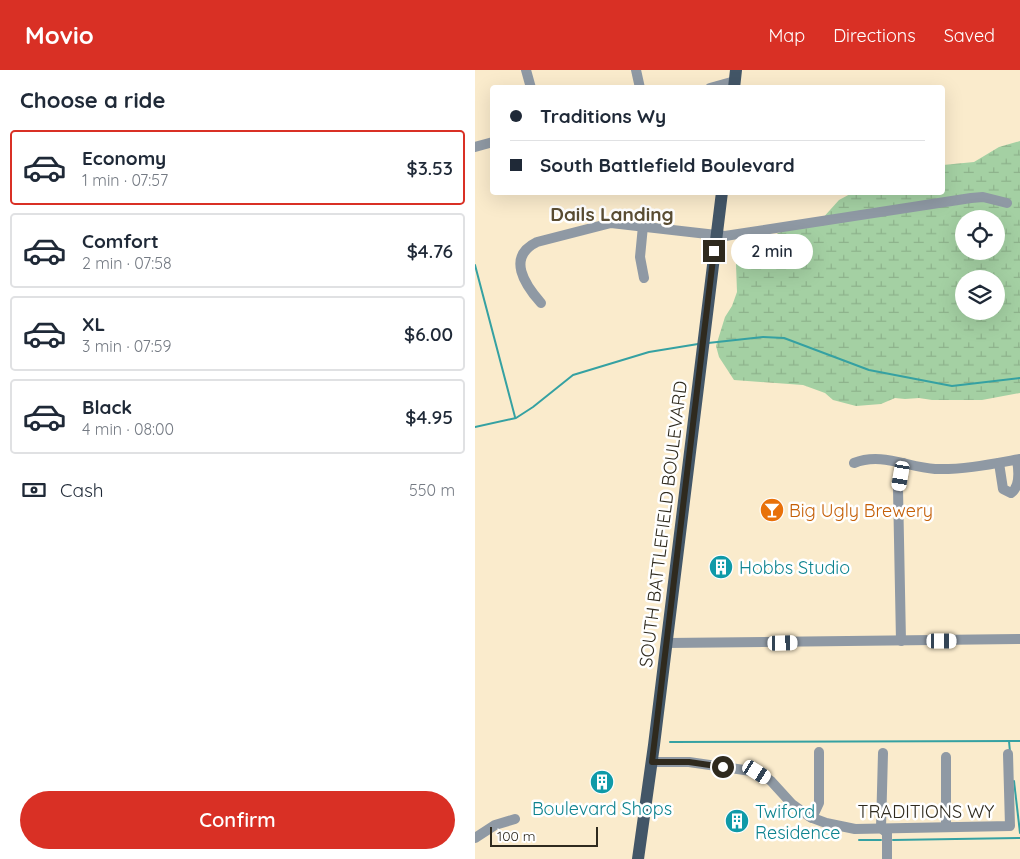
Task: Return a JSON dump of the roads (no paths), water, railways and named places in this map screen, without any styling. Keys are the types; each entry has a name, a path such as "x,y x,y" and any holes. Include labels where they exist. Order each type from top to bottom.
{"main road":[{"name":"SOUTH BATTLEFIELD BOULEVARD","path":"638,859 667,643 721,195"}],"street":[{"path":"526,70 530,85"},
{"path":"636,70 639,85"},
{"path":"719,85 735,80"},
{"path":"475,147 490,143"},
{"path":"541,303 526,283 521,268 523,254 532,244 611,223 725,236 971,198 983,197 1007,203"},
{"path":"643,226 640,257 644,278"},
{"path":"854,463 870,458 932,469 961,469 999,463 1019,460 1020,484 1011,493 1003,489 999,463"},
{"path":"901,641 898,489 903,463"},
{"path":"667,643 1020,639"},
{"path":"813,818 819,803 819,752"},
{"path":"883,753 881,828 887,833 887,859"},
{"name":"TRADITIONS WY","path":"652,762 689,762 757,772 771,780 792,804 813,818 826,823 855,829 1010,826 1008,754"},
{"path":"946,756 946,827"},
{"path":"475,838 495,825 515,819"}],"waterway":[{"path":"475,265 515,417"},
{"path":"708,343 763,337 784,338 869,370 952,386 1020,378"},
{"path":"475,427 516,418 573,375 649,352 698,344"},
{"path":"1009,741 1010,752"},
{"path":"670,742 1020,741"},
{"path":"1014,781 1020,833"},
{"path":"893,840 1020,838"},
{"path":"859,840 881,840"}],"place":[{"name":"Big Ugly Brewery","path":"772,510"},
{"name":"Hobbs Studio","path":"721,567"},
{"name":"Boulevard Shops","path":"602,782"},
{"name":"Twiford Residence","path":"737,821"}],"district":[{"name":"Dails Landing","path":"612,214"}]}
